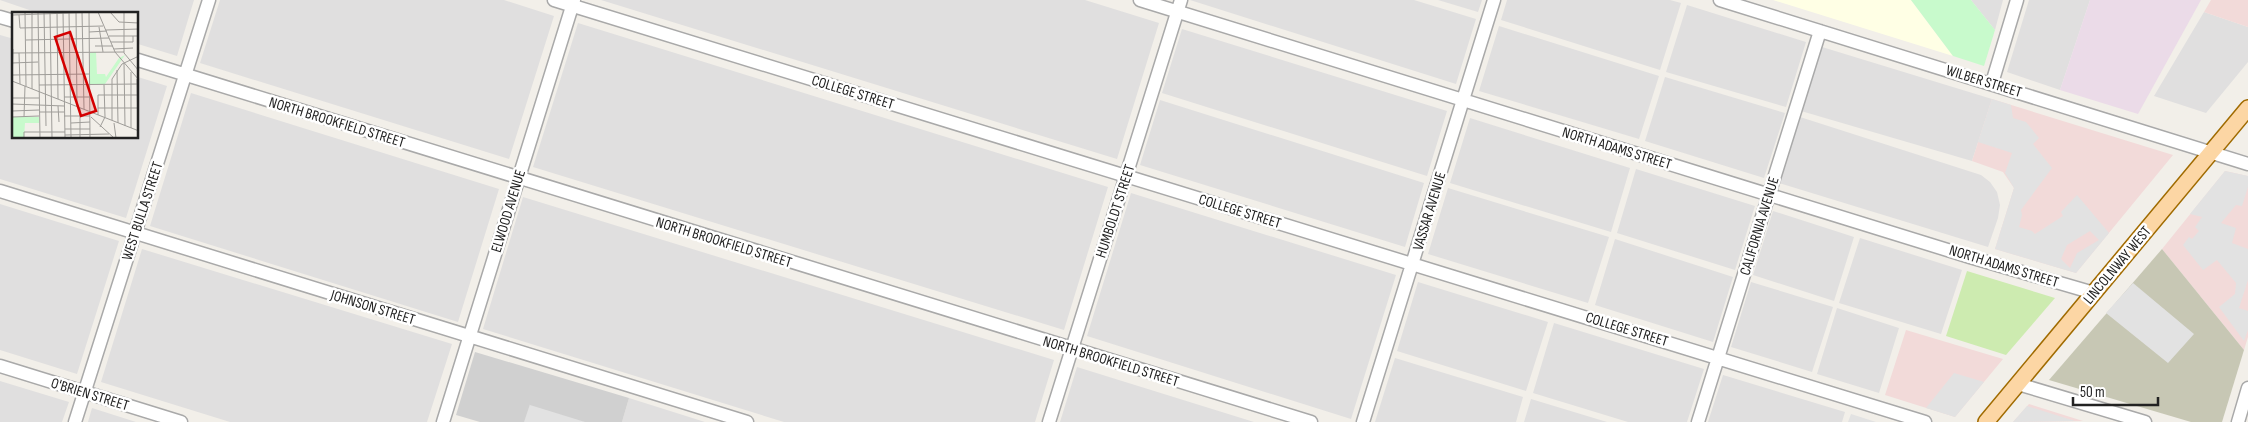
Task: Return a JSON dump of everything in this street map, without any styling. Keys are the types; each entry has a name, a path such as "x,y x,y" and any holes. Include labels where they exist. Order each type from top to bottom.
{"main road":[{"name":"LINCOLNWAY WEST","path":"1986,422 2248,108"}],"street":[{"name":"WEST BULLA STREET","path":"75,422 209,0"},
{"name":"COLLEGE STREET","path":"554,0 573,3 1126,176 1926,422"},
{"name":"NORTH ADAMS STREET","path":"1140,0 1179,6 1463,101 2094,293"},
{"name":"VASSAR AVENUE","path":"1363,422 1494,0"},
{"name":"WILBER STREET","path":"1720,0 2248,164"},
{"path":"1992,84 2017,0"},
{"name":"ELWOOD AVENUE","path":"443,422 573,3"},
{"name":"HUMBOLDT STREET","path":"1049,422 1179,6"},
{"path":"0,17 12,21"},
{"name":"CALIFORNIA AVENUE","path":"1698,422 1820,31"},
{"name":"NORTH BROOKFIELD STREET","path":"139,60 1310,422"},
{"name":"JOHNSON STREET","path":"0,191 469,338 747,422"},
{"name":"O'BRIEN STREET","path":"0,366 181,422"},
{"path":"2018,384 2145,422"},
{"path":"2238,422 2248,388"}],"shaded area":[{"path":"0,0 194,0 177,56 139,44 139,12 35,12"},
{"path":"220,0 504,0 554,16 509,159 200,63"},
{"path":"601,0 1085,0 1159,23 1117,159"},
{"path":"1190,0 1414,0 1476,19 1456,84"},
{"path":"1438,0 1482,0 1478,12"},
{"path":"1507,0 1670,0 1681,3 1660,70 1501,20"},
{"path":"1773,0 1911,0 1953,56"},
{"path":"1971,0 2003,0 1995,30"},
{"path":"2029,0 2090,0 2060,90 2007,72"},
{"path":"2090,0 2201,0 2138,114 2060,90"},
{"path":"2211,0 2248,0 2248,27 2204,12"},
{"path":"1687,5 1806,42 1786,107 1666,72"},
{"path":"2204,12 2248,27 2248,62 2206,113 2154,96"},
{"path":"578,23 1108,187 1064,330 533,167"},
{"path":"1499,26 1659,76 1639,139 1479,91"},
{"path":"1182,29 1447,111 1427,176 1162,93"},
{"path":"0,35 12,38 12,139 139,139 139,77 167,86 126,218 0,179"},
{"path":"1822,47 1992,99 1972,161 1801,111"},
{"path":"1665,77 1785,113 1764,178 1645,141"},
{"path":"191,93 499,189 458,322 150,226"},
{"path":"1992,99 2173,155 2076,273 1995,249 2014,188 2003,172 1972,161"},
{"path":"1992,99 2011,105 2013,118 2026,122 2039,138 2033,144 2052,168 2021,210 2022,215 2019,227 2032,231 2035,234 2063,216 2061,212 2077,195 2109,233 2076,273 1995,249 2014,188 2005,173 2012,153 1978,142","holes":["2090,231 2099,240 2077,253 2070,268 2061,259 2067,245"]},
{"path":"1160,100 1424,183 1405,247 1140,165"},
{"path":"1800,117 1981,175 1990,182 1997,192 2000,205 1998,218 1988,247 1779,183"},
{"path":"1470,118 1630,168 1611,232 1450,183"},
{"path":"1636,169 1755,206 1735,270 1617,233"},
{"path":"2225,171 2248,176 2248,337 2244,350 2162,249"},
{"path":"2225,171 2248,176 2248,187 2242,206 2236,205 2221,223 2236,228 2232,243 2248,249 2248,280 2239,308 2248,311 2248,330 2244,341 2219,307 2235,294 2236,283 2217,260 2203,270 2183,245 2189,237 2192,239 2199,231 2195,227 2202,217 2190,214"},
{"path":"1448,188 1609,237 1588,303 1428,254"},
{"path":"1131,193 1396,275 1351,419 1087,336"},
{"path":"523,197 1054,360 1035,422 784,422 483,329"},
{"path":"0,204 119,241 77,374 0,350"},
{"path":"1773,211 1854,237 1834,301 1753,275"},
{"path":"1860,238 1962,270 1941,334 1839,303"},
{"path":"1615,239 1733,277 1713,342 1595,305"},
{"path":"142,249 452,344 427,422 230,422 101,382"},
{"path":"2162,249 2244,350 2222,422 2191,422 2049,380"},
{"path":"1418,282 1548,322 1526,391 1397,351"},
{"path":"1751,282 1833,307 1812,372 1731,347"},
{"path":"2133,283 2194,334 2168,363 2106,313"},
{"path":"1837,308 1899,328 1879,393 1817,374"},
{"path":"1554,323 1704,369 1687,422 1628,422 1533,393"},
{"path":"1906,330 2003,359 1955,417 1885,395"},
{"path":"475,352 629,398 622,422 480,422 456,415"},
{"path":"1395,358 1523,397 1516,422 1375,422"},
{"path":"1077,367 1254,422 1060,422"},
{"path":"1954,373 1984,382 1955,417 1926,408"},
{"path":"1723,375 1845,412 1842,422 1708,422"},
{"path":"0,381 69,402 62,422 0,422"},
{"path":"629,398 705,422 622,422"},
{"path":"1531,399 1607,422 1524,422"},
{"path":"2029,404 2083,421 2013,422"},
{"path":"530,405 585,422 524,422"},
{"path":"2027,406 2075,421 2013,422"},
{"path":"92,408 136,422 88,422"},
{"path":"1851,414 1876,422 1848,422"}],"green space":[{"path":"1911,0 1971,0 1995,30 1984,66 1953,56"},
{"path":"1967,271 2055,298 2006,355 1946,336"}]}
